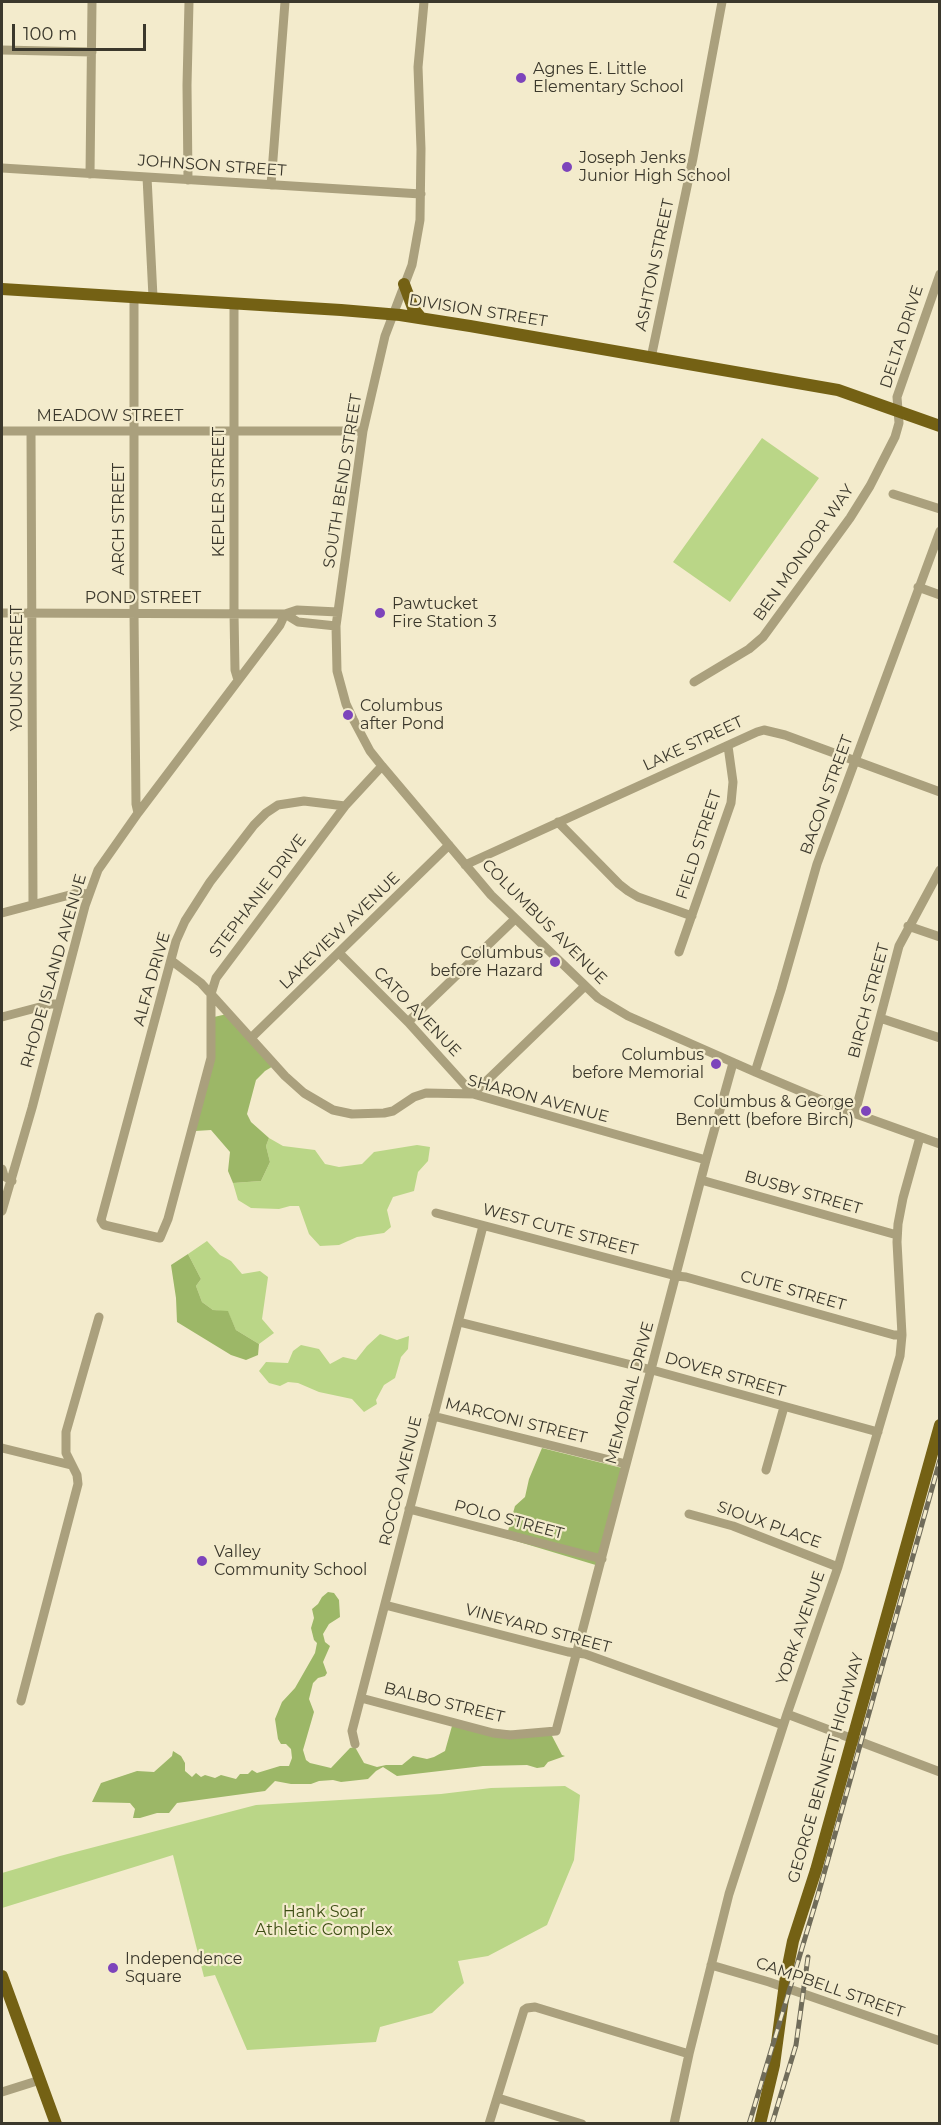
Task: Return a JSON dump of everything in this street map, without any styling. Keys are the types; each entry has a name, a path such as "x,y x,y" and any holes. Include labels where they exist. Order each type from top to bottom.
{"main road":[{"path":"404,284 413,308 421,318"},
{"name":"DIVISION STREET","path":"2,289 153,297 421,318 838,390 939,426"},
{"name":"GEORGE BENNETT HIGHWAY","path":"759,2124 774,2064 784,1988 798,1922 816,1870 939,1425"},
{"path":"2,1976 56,2124"}],"street":[{"path":"90,174 92,2"},
{"path":"188,180 189,2"},
{"path":"271,185 285,2"},
{"name":"SOUTH BEND STREET","path":"338,612 363,431 392,314 417,245 421,194 418,67 424,2"},
{"name":"ASHTON STREET","path":"651,358 693,158 722,2"},
{"path":"2,50 92,52"},
{"name":"JOHNSON STREET","path":"2,168 421,194"},
{"path":"147,177 153,297"},
{"name":"DELTA DRIVE","path":"898,411 897,397 939,274"},
{"name":"ARCH STREET","path":"134,297 134,613 136,804 138,813"},
{"name":"KEPLER STREET","path":"234,304 234,613 235,670 238,680"},
{"name":"BEN MONDOR WAY","path":"694,682 749,649 763,637 850,518 895,437 899,423 898,411"},
{"name":"MEADOW STREET","path":"2,431 363,431"},
{"name":"YOUNG STREET","path":"31,431 33,904"},
{"path":"893,494 939,509"},
{"name":"BACON STREET","path":"755,1072 818,864 939,531"},
{"path":"918,587 939,595"},
{"name":"POND STREET","path":"2,613 285,614 297,610 338,612"},
{"name":"COLUMBUS AVENUE","path":"338,612 337,671 346,704 365,743 465,865 515,919 598,998 628,1016 733,1063 855,1113 939,1144"},
{"name":"POND STREET","path":"285,614 298,622 336,627"},
{"name":"RHODE ISLAND AVENUE","path":"2,1211 88,894 98,870 138,813 280,625 285,614"},
{"name":"LAKE STREET","path":"465,865 757,732 774,731 939,792"},
{"name":"FIELD STREET","path":"679,952 731,803 733,782 728,746"},
{"name":"STEPHANIE DRIVE","path":"160,1238 168,1220 211,1058 211,994 216,978 345,806 382,766"},
{"name":"ALFA DRIVE","path":"160,1238 104,1226 101,1220 176,941 185,921 210,882 266,813 278,805 304,801 345,806"},
{"path":"558,822 628,891 638,897 692,916"},
{"name":"LAKEVIEW AVENUE","path":"251,1038 449,845"},
{"name":"BIRCH STREET","path":"855,1113 898,946 939,870"},
{"path":"2,913 77,893 88,894"},
{"path":"408,1022 515,919"},
{"path":"908,927 939,937"},
{"name":"CATO AVENUE","path":"339,953 408,1022 473,1094"},
{"name":"SHARON AVENUE","path":"172,961 211,994 285,1076 304,1093 333,1110 352,1114 384,1113 393,1111 414,1097 426,1093 473,1094 706,1161"},
{"path":"473,1094 585,986"},
{"path":"2,1017 59,1004"},
{"path":"880,1018 939,1038"},
{"name":"MEMORIAL DRIVE","path":"556,1731 733,1063"},
{"name":"YORK AVENUE","path":"674,2124 689,2054 738,1864 838,1567 900,1356 902,1335 897,1235 903,1198 920,1137"},
{"path":"2,1169 4,1176 12,1181"},
{"name":"BUSBY STREET","path":"701,1180 897,1235"},
{"name":"WEST CUTE STREET","path":"436,1213 676,1276"},
{"name":"ROCCO AVENUE","path":"355,1744 352,1731 483,1226"},
{"name":"CUTE STREET","path":"676,1276 894,1335 902,1335"},
{"path":"21,1701 62,1552 78,1484 77,1475 66,1453 66,1432 99,1317"},
{"name":"DOVER STREET","path":"459,1322 652,1370 878,1432"},
{"path":"766,1470 784,1407"},
{"name":"MARCONI STREET","path":"433,1416 626,1464"},
{"path":"2,1448 71,1464"},
{"name":"POLO STREET","path":"409,1509 602,1559"},
{"name":"SIOUX PLACE","path":"689,1514 733,1527 838,1567"},
{"name":"VINEYARD STREET","path":"385,1605 617,1665 783,1725"},
{"name":"BALBO STREET","path":"361,1698 493,1733 510,1735 556,1731"},
{"path":"787,1714 939,1772"},
{"name":"CAMPBELL STREET","path":"711,1965 939,2041"},
{"path":"489,2124 524,2010 527,2007 535,2007 689,2054"},
{"path":"2,2092 40,2080"},
{"path":"498,2098 582,2124"}],"green space":[{"path":"762,438 819,478 730,602 673,562"},
{"path":"227,1014 275,1065 256,1080 247,1114 251,1122 269,1138 266,1146 270,1162 261,1181 233,1183 228,1171 230,1152 211,1130 195,1131 214,1017"},
{"path":"269,1138 283,1146 315,1150 325,1164 339,1167 362,1164 374,1152 417,1145 430,1147 428,1161 418,1172 414,1191 393,1197 387,1210 391,1227 384,1233 357,1237 339,1245 320,1246 309,1234 299,1206 279,1209 251,1208 238,1200 233,1183 261,1181 270,1162 266,1146"},
{"path":"207,1241 220,1255 231,1261 242,1274 260,1271 268,1277 262,1319 274,1333 259,1344 236,1330 228,1312 213,1310 202,1302 196,1286 201,1279 188,1254"},
{"path":"188,1254 201,1279 196,1286 202,1302 213,1310 228,1311 236,1330 259,1344 258,1355 246,1360 231,1355 177,1322 171,1265"},
{"path":"380,1334 397,1340 409,1336 408,1349 401,1357 395,1378 384,1385 376,1400 377,1404 364,1412 352,1399 319,1392 298,1383 288,1382 280,1386 269,1383 259,1371 266,1362 288,1363 293,1351 301,1345 319,1349 330,1364 343,1357 356,1360"},
{"path":"542,1448 626,1469 599,1566 506,1538 515,1506 525,1497 529,1479"},
{"path":"328,1592 334,1593 339,1600 340,1617 329,1624 323,1634 325,1642 330,1646 323,1662 327,1673 313,1683 309,1699 314,1712 303,1750 306,1760 310,1763 331,1768 350,1748 355,1747 364,1763 377,1767 402,1765 413,1756 427,1759 445,1751 452,1726 551,1734 562,1755 565,1756 548,1762 544,1767 537,1768 527,1765 483,1766 397,1776 383,1767 368,1779 341,1782 319,1781 311,1784 275,1781 265,1791 177,1803 169,1813 157,1813 140,1818 133,1818 135,1809 130,1803 92,1802 101,1783 137,1771 154,1772 172,1756 173,1751 181,1756 185,1763 185,1771 192,1777 196,1773 201,1777 205,1775 215,1778 221,1775 236,1779 240,1774 248,1774 252,1770 257,1773 280,1766 289,1766 292,1758 291,1749 286,1744 281,1744 278,1739 275,1719 282,1702 295,1688 315,1653 317,1643 311,1628 314,1618 312,1609"},
{"name":"Hank Soar Athletic Complex","path":"565,1786 580,1795 574,1860 547,1925 488,1956 458,1961 464,1983 432,2013 380,2027 376,2042 247,2050 215,1975 204,1977 173,1855 2,1908 2,1873 256,1805 441,1794 491,1788"}],"railway":[{"path":"749,2124 818,1895 940,1460"},
{"path":"772,2124 796,2045 808,1957"}],"place":[{"name":"Agnes E. Little Elementary School","path":"521,78"},
{"name":"Joseph Jenks Junior High School","path":"567,167"},
{"name":"Pawtucket Fire Station 3","path":"380,613"},
{"name":"Columbus after Pond","path":"348,715"},
{"name":"Columbus before Hazard","path":"555,962"},
{"name":"Columbus before Memorial","path":"716,1064"},
{"name":"Columbus & George Bennett (before Birch)","path":"866,1111"},
{"name":"Valley Community School","path":"202,1561"},
{"name":"Independence Square","path":"113,1968"}]}
